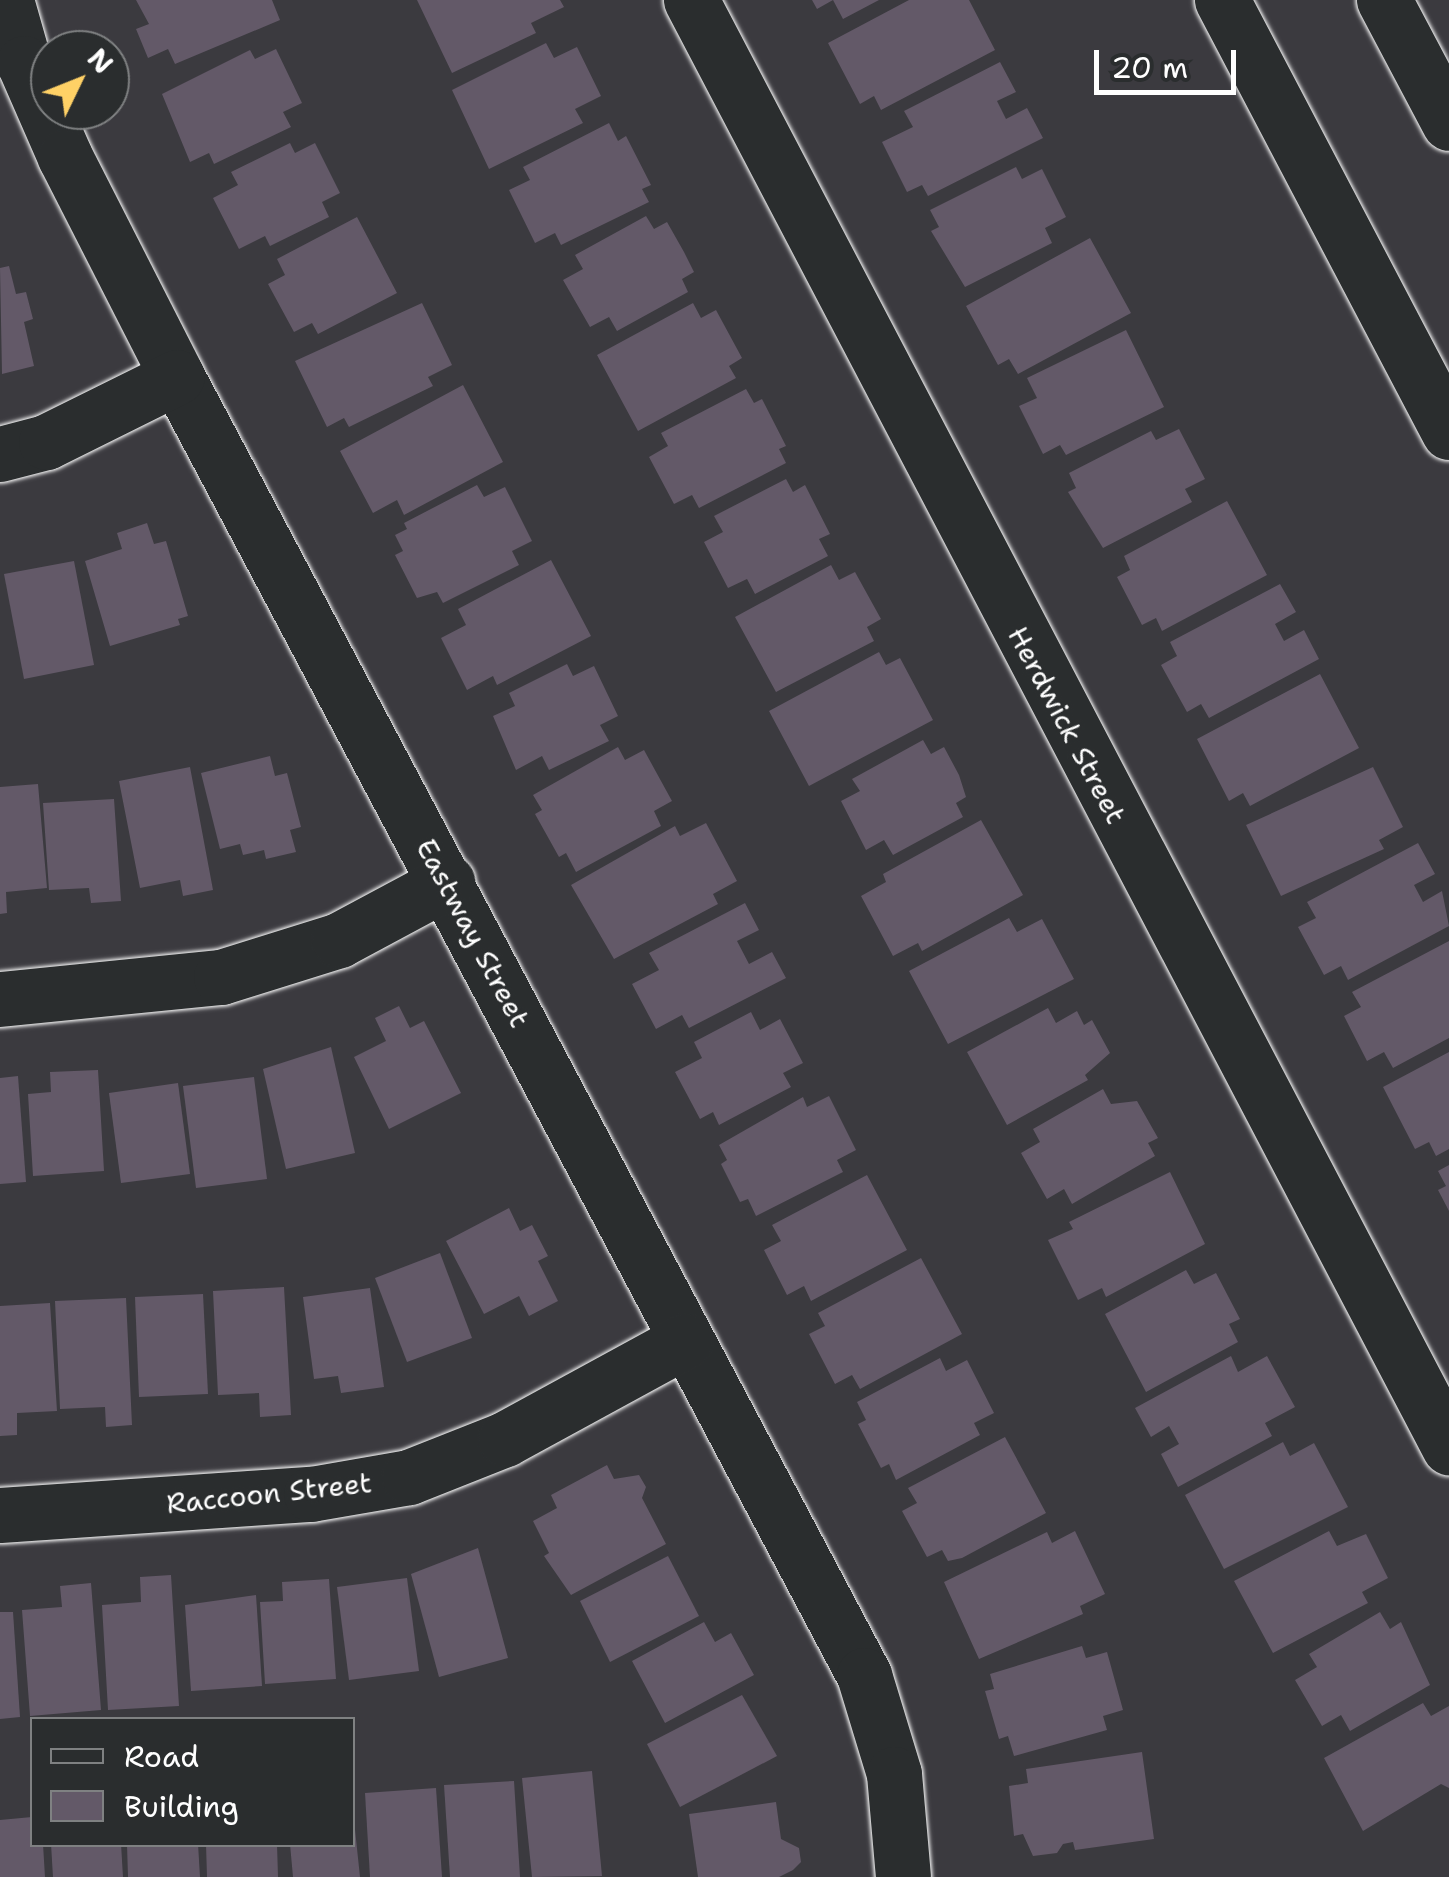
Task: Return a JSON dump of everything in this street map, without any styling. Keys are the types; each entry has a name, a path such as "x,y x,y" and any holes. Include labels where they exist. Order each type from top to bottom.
{"street":[{"name":"Eastway Street","path":"6,0 65,156 177,376 864,1676 894,1774 903,1877"},
{"name":"Herdwick Street","path":"691,0 1449,1447"},
{"path":"1222,0 1449,432"},
{"path":"1384,0 1449,123"},
{"path":"0,454 46,442 177,376"},
{"path":"0,999 140,990 238,972 340,940 447,882"},
{"name":"Raccoon Street","path":"0,1514 311,1494 410,1477 505,1439 685,1341"}],"building":[{"path":"136,0 272,0 280,20 175,64 168,49 148,58 136,29 149,24"},
{"path":"417,0 560,0 564,7 531,23 536,33 452,73"},
{"path":"812,0 833,0 817,9"},
{"path":"833,0 879,0 843,19"},
{"path":"909,0 969,0 995,50 881,110 874,96 860,104 828,43"},
{"path":"546,43 554,58 577,47 601,96 575,109 583,123 489,169 452,90"},
{"path":"276,49 302,103 283,112 291,127 214,164 209,153 190,162 162,94 250,50 255,59"},
{"path":"1000,62 1016,92 997,101 1006,119 1027,108 1043,138 928,196 922,185 907,192 882,142 913,127 904,111"},
{"path":"609,123 618,141 626,136 651,185 642,189 649,202 561,245 555,233 535,243 509,190 530,180 523,167"},
{"path":"290,143 295,153 315,143 340,193 322,202 329,217 270,246 265,236 239,249 213,198 238,185 231,172"},
{"path":"1016,167 1022,179 1042,169 1066,217 1045,228 1052,243 965,287 931,231 939,227 930,210"},
{"path":"646,216 654,229 667,222 684,252 694,272 682,279 688,292 617,331 609,317 590,327 563,280 583,269 575,255"},
{"path":"357,217 397,293 318,334 312,323 294,332 268,284 285,275 277,259"},
{"path":"1090,238 1131,313 1018,374 1009,359 998,365 966,306"},
{"path":"9,266 16,294 26,292 33,319 24,322 34,366 2,374 0,268"},
{"path":"422,303 452,365 428,377 433,386 349,427 344,418 327,427 295,361"},
{"path":"693,303 701,318 716,310 742,358 729,366 736,378 638,431 597,355"},
{"path":"1126,330 1164,407 1066,455 1060,445 1043,454 1019,406 1037,398 1027,378"},
{"path":"463,385 503,462 404,515 397,500 373,513 340,451"},
{"path":"746,389 754,403 762,399 786,446 779,449 786,463 699,508 692,495 674,504 649,457 668,446 661,433"},
{"path":"1179,429 1205,479 1185,489 1192,502 1103,548 1068,492 1076,488 1069,473 1151,431 1156,440"},
{"path":"786,479 793,492 805,485 830,534 819,539 828,556 755,594 747,579 728,588 704,542 723,532 714,516"},
{"path":"477,485 484,497 505,487 532,541 512,551 519,565 443,603 437,592 417,598 395,555 403,551 395,535 407,529 404,523"},
{"path":"1227,501 1267,575 1162,631 1156,618 1142,625 1117,577 1130,570 1124,556"},
{"path":"147,523 154,544 166,541 188,616 178,619 180,625 110,646 85,561 122,549 117,533"},
{"path":"551,560 591,636 497,685 493,676 467,690 441,638 466,625 458,609"},
{"path":"74,561 94,665 24,679 4,574"},
{"path":"831,565 839,580 855,572 881,619 867,627 874,641 776,692 735,617"},
{"path":"1280,584 1296,612 1275,624 1284,641 1304,630 1319,659 1209,718 1201,704 1187,712 1161,665 1177,656 1170,642"},
{"path":"879,652 886,665 900,658 933,720 809,786 769,711"},
{"path":"567,664 573,676 594,666 618,716 600,725 609,741 549,770 542,756 516,770 493,716 515,706 509,693"},
{"path":"1320,674 1359,748 1250,806 1243,793 1229,801 1197,739"},
{"path":"923,740 931,754 944,747 959,775 966,797 956,803 963,817 893,855 884,840 866,850 841,801 860,791 852,779"},
{"path":"618,747 625,760 644,750 672,801 654,811 661,826 576,872 566,853 559,857 535,814 542,810 533,795"},
{"path":"270,756 275,776 287,773 301,827 290,830 296,852 266,859 264,850 243,855 240,844 220,849 201,773"},
{"path":"190,767 213,890 183,896 180,880 140,888 119,781"},
{"path":"1373,767 1403,827 1379,840 1384,849 1281,896 1246,825"},
{"path":"38,784 47,888 6,892 7,913 0,914 0,787"},
{"path":"114,799 121,901 91,903 89,888 49,890 43,803"},
{"path":"981,820 1023,895 922,951 918,943 893,956 861,896 886,882 883,874"},
{"path":"706,823 737,881 713,894 718,904 614,959 571,885 675,826 680,836"},
{"path":"1418,843 1435,874 1414,885 1423,902 1442,891 1449,926 1348,980 1341,966 1324,975 1298,927 1316,918 1307,902"},
{"path":"745,903 759,930 737,941 749,964 772,952 786,978 689,1028 682,1015 656,1029 632,984 659,970 649,953"},
{"path":"1009,918 1017,932 1042,919 1074,979 948,1044 909,971"},
{"path":"1449,941 1449,1038 1393,1068 1384,1052 1367,1061 1344,1016 1361,1007 1352,992"},
{"path":"399,1006 410,1028 424,1021 461,1093 389,1129 354,1057 386,1041 375,1018"},
{"path":"1048,1008 1056,1023 1077,1011 1084,1025 1092,1020 1110,1053 1085,1075 1088,1080 1007,1125 967,1052"},
{"path":"751,1012 760,1030 780,1019 803,1063 783,1073 791,1087 719,1125 713,1112 700,1119 675,1072 702,1058 694,1042"},
{"path":"331,1047 355,1153 286,1169 263,1069"},
{"path":"1449,1052 1449,1149 1436,1156 1429,1142 1415,1149 1383,1087"},
{"path":"98,1070 104,1171 33,1176 28,1094 51,1092 50,1072"},
{"path":"18,1076 26,1182 0,1184 0,1078"},
{"path":"254,1077 267,1179 196,1188 183,1086"},
{"path":"178,1083 190,1174 121,1183 109,1093"},
{"path":"1103,1089 1111,1104 1137,1101 1158,1138 1148,1143 1155,1156 1072,1204 1064,1189 1047,1199 1021,1153 1040,1142 1033,1129"},
{"path":"829,1096 856,1150 837,1160 843,1172 756,1216 748,1199 740,1202 721,1164 727,1160 719,1145 803,1097 807,1107"},
{"path":"1449,1165 1449,1211 1438,1190 1446,1186 1438,1171"},
{"path":"1170,1172 1205,1244 1106,1297 1102,1288 1078,1300 1048,1240 1073,1229 1069,1222"},
{"path":"867,1175 907,1250 811,1301 804,1286 787,1295 764,1250 781,1241 772,1225"},
{"path":"509,1208 520,1231 532,1225 548,1256 538,1261 558,1301 529,1316 519,1296 484,1314 446,1241"},
{"path":"440,1253 472,1338 407,1362 375,1278"},
{"path":"921,1258 962,1334 860,1389 852,1375 835,1384 809,1334 825,1326 818,1313"},
{"path":"1186,1270 1194,1284 1216,1273 1240,1319 1229,1324 1238,1342 1146,1392 1105,1314"},
{"path":"284,1287 291,1415 260,1417 259,1393 218,1395 213,1291"},
{"path":"370,1288 384,1387 341,1393 338,1376 314,1379 303,1297"},
{"path":"203,1294 208,1394 139,1397 135,1297"},
{"path":"126,1298 132,1425 106,1427 105,1407 60,1409 55,1301"},
{"path":"50,1303 57,1411 17,1413 17,1435 0,1436 0,1306"},
{"path":"1231,1356 1238,1372 1267,1356 1295,1407 1265,1423 1272,1436 1178,1487 1161,1454 1179,1444 1169,1426 1151,1437 1135,1408"},
{"path":"940,1358 946,1371 967,1360 994,1413 974,1423 980,1435 896,1480 889,1464 881,1468 858,1424 866,1420 857,1402"},
{"path":"1005,1437 1046,1513 962,1558 948,1561 942,1550 927,1557 902,1511 917,1503 908,1488"},
{"path":"1283,1442 1290,1456 1314,1443 1348,1507 1224,1569 1185,1495"},
{"path":"607,1465 614,1479 639,1475 646,1487 642,1498 666,1544 571,1595 544,1556 549,1553 533,1521 557,1508 551,1495"},
{"path":"1075,1531 1105,1594 1080,1606 1083,1614 979,1659 944,1582 1047,1532 1052,1543"},
{"path":"1329,1531 1337,1546 1366,1534 1388,1578 1362,1592 1368,1603 1273,1653 1234,1581"},
{"path":"478,1548 508,1658 439,1677 411,1574"},
{"path":"668,1556 699,1616 610,1662 580,1601"},
{"path":"171,1575 179,1706 108,1710 102,1605 141,1602 140,1577"},
{"path":"407,1578 419,1671 349,1680 337,1587"},
{"path":"329,1579 336,1679 265,1684 260,1602 283,1601 282,1582"},
{"path":"91,1583 101,1710 30,1716 22,1610 62,1607 60,1586"},
{"path":"256,1595 262,1686 191,1691 185,1605"},
{"path":"0,1612 13,1612 20,1717 0,1719"},
{"path":"1380,1612 1390,1629 1401,1622 1430,1685 1350,1731 1341,1715 1322,1726 1295,1680 1317,1667 1309,1654"},
{"path":"704,1622 715,1642 731,1633 754,1675 665,1723 632,1661"},
{"path":"1082,1646 1086,1658 1107,1652 1123,1710 1103,1716 1107,1730 1014,1756 1008,1736 999,1739 985,1691 994,1689 990,1674"},
{"path":"742,1695 777,1756 680,1807 647,1744"},
{"path":"1423,1703 1431,1716 1449,1706 1449,1788 1441,1784 1363,1831 1324,1758"},
{"path":"1142,1752 1154,1839 1075,1850 1073,1842 1063,1844 1057,1853 1033,1856 1023,1834 1014,1836 1009,1786 1028,1783 1026,1769"},
{"path":"592,1771 602,1876 532,1877 522,1778"},
{"path":"514,1781 520,1877 450,1877 444,1785"},
{"path":"436,1788 442,1877 370,1877 365,1793"},
{"path":"776,1802 781,1839 799,1848 801,1862 793,1870 779,1877 698,1877 689,1814"},
{"path":"30,1817 30,1847 43,1847 45,1877 0,1877 0,1820"},
{"path":"355,1830 360,1877 293,1877 290,1847 355,1847"},
{"path":"51,1847 121,1847 123,1877 53,1877"},
{"path":"127,1847 198,1847 200,1877 128,1877"},
{"path":"206,1847 277,1847 278,1877 207,1877"}]}
